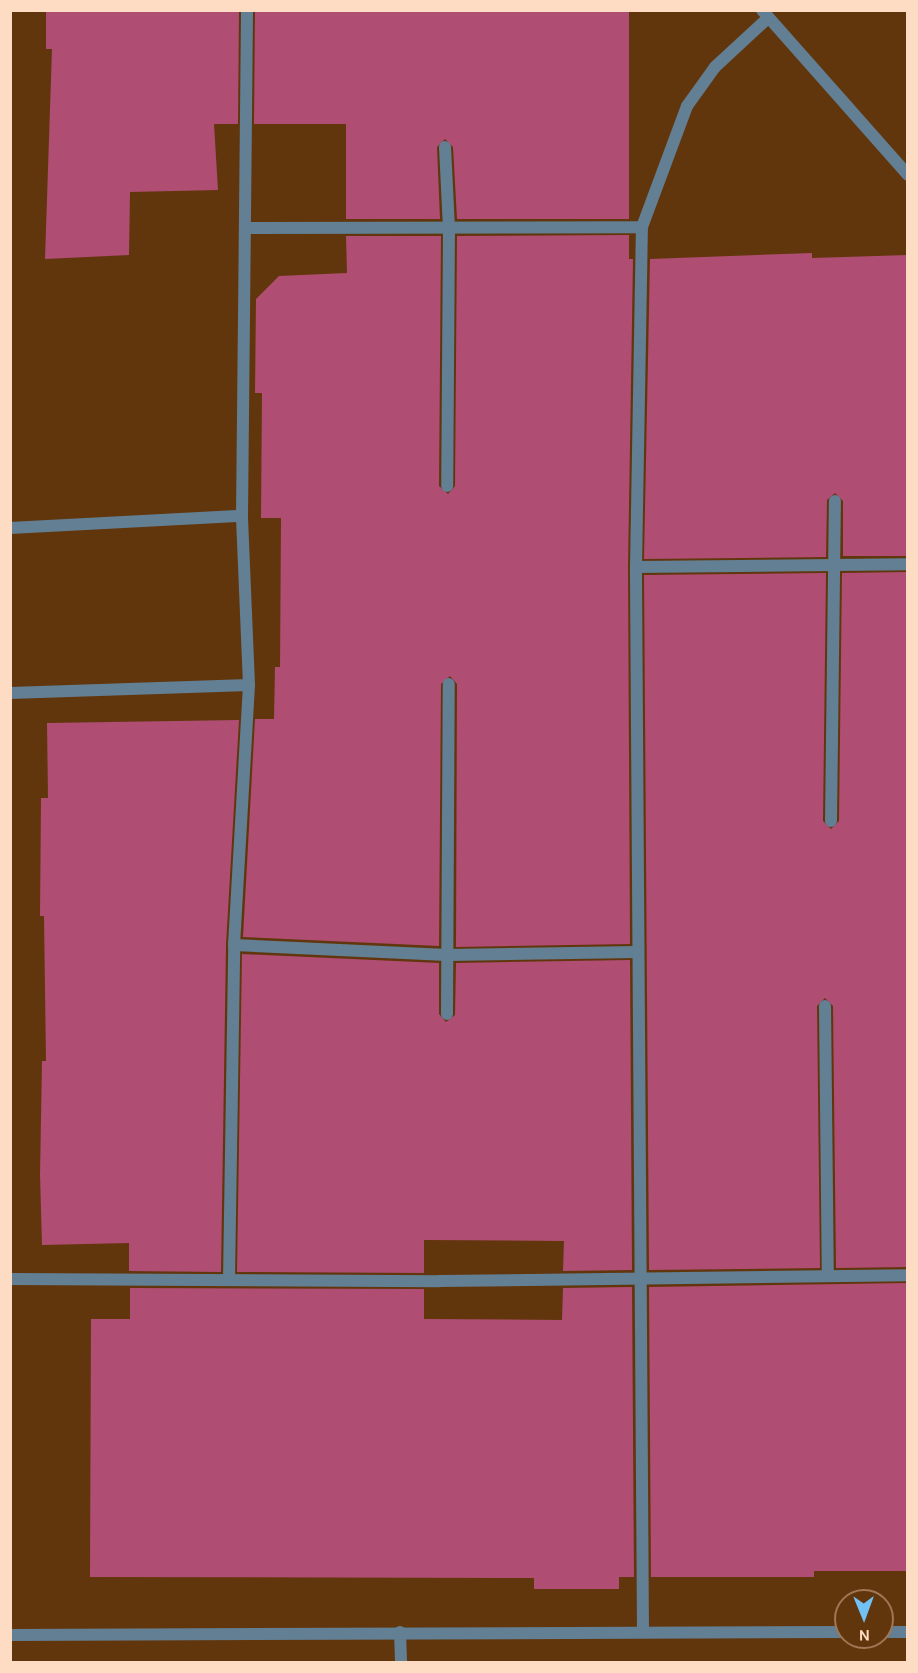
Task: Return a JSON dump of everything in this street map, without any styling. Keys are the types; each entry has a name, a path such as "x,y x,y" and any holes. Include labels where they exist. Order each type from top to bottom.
{"street":[{"path":"228,1280 234,945 249,685 242,516 247,228 247,10"},
{"path":"643,1632 636,567 642,227 687,106 715,67 765,14 908,175"},
{"path":"445,147 449,228 447,486"},
{"path":"247,228 642,227"},
{"path":"831,821 835,501"},
{"path":"10,528 242,516"},
{"path":"636,567 908,564"},
{"path":"447,1014 449,684"},
{"path":"10,693 249,685"},
{"path":"234,945 447,955 637,952"},
{"path":"825,1006 828,1274"},
{"path":"10,1279 228,1280 908,1275"},
{"path":"400,1632 401,1662"},
{"path":"10,1635 834,1632"}],"building":[{"path":"46,10 239,10 238,124 214,124 218,190 130,192 129,255 45,259 52,49 46,49"},
{"path":"255,10 629,10 629,219 457,219 453,147 445,139 437,147 440,219 346,219 346,124 254,124"},
{"path":"629,235 629,259 633,259 628,567 630,944 456,947 457,684 450,676 441,684 439,946 243,937 255,719 274,719 275,667 280,667 281,518 261,518 262,393 255,393 256,299 279,276 347,273 346,236 441,236 439,486 448,494 455,486 457,236"},
{"path":"812,253 812,258 908,255 908,556 843,556 843,501 835,493 827,500 826,557 644,559 650,259"},
{"path":"908,572 908,1267 836,1268 833,1006 825,998 817,1006 820,1268 649,1270 644,575 826,573 823,821 831,829 839,821 842,573"},
{"path":"239,720 226,945 221,1272 129,1271 129,1243 42,1245 40,1175 42,1061 46,1061 44,916 40,916 41,798 48,798 47,723"},
{"path":"242,954 439,963 439,1014 446,1022 455,1015 456,963 630,960 632,1270 563,1271 564,1241 424,1240 424,1273 237,1272"},
{"path":"908,1283 908,1571 814,1571 814,1577 651,1577 649,1287"},
{"path":"632,1287 634,1577 619,1577 619,1589 534,1589 534,1578 90,1577 91,1319 130,1319 130,1288 424,1289 424,1319 562,1320 563,1288"}]}
